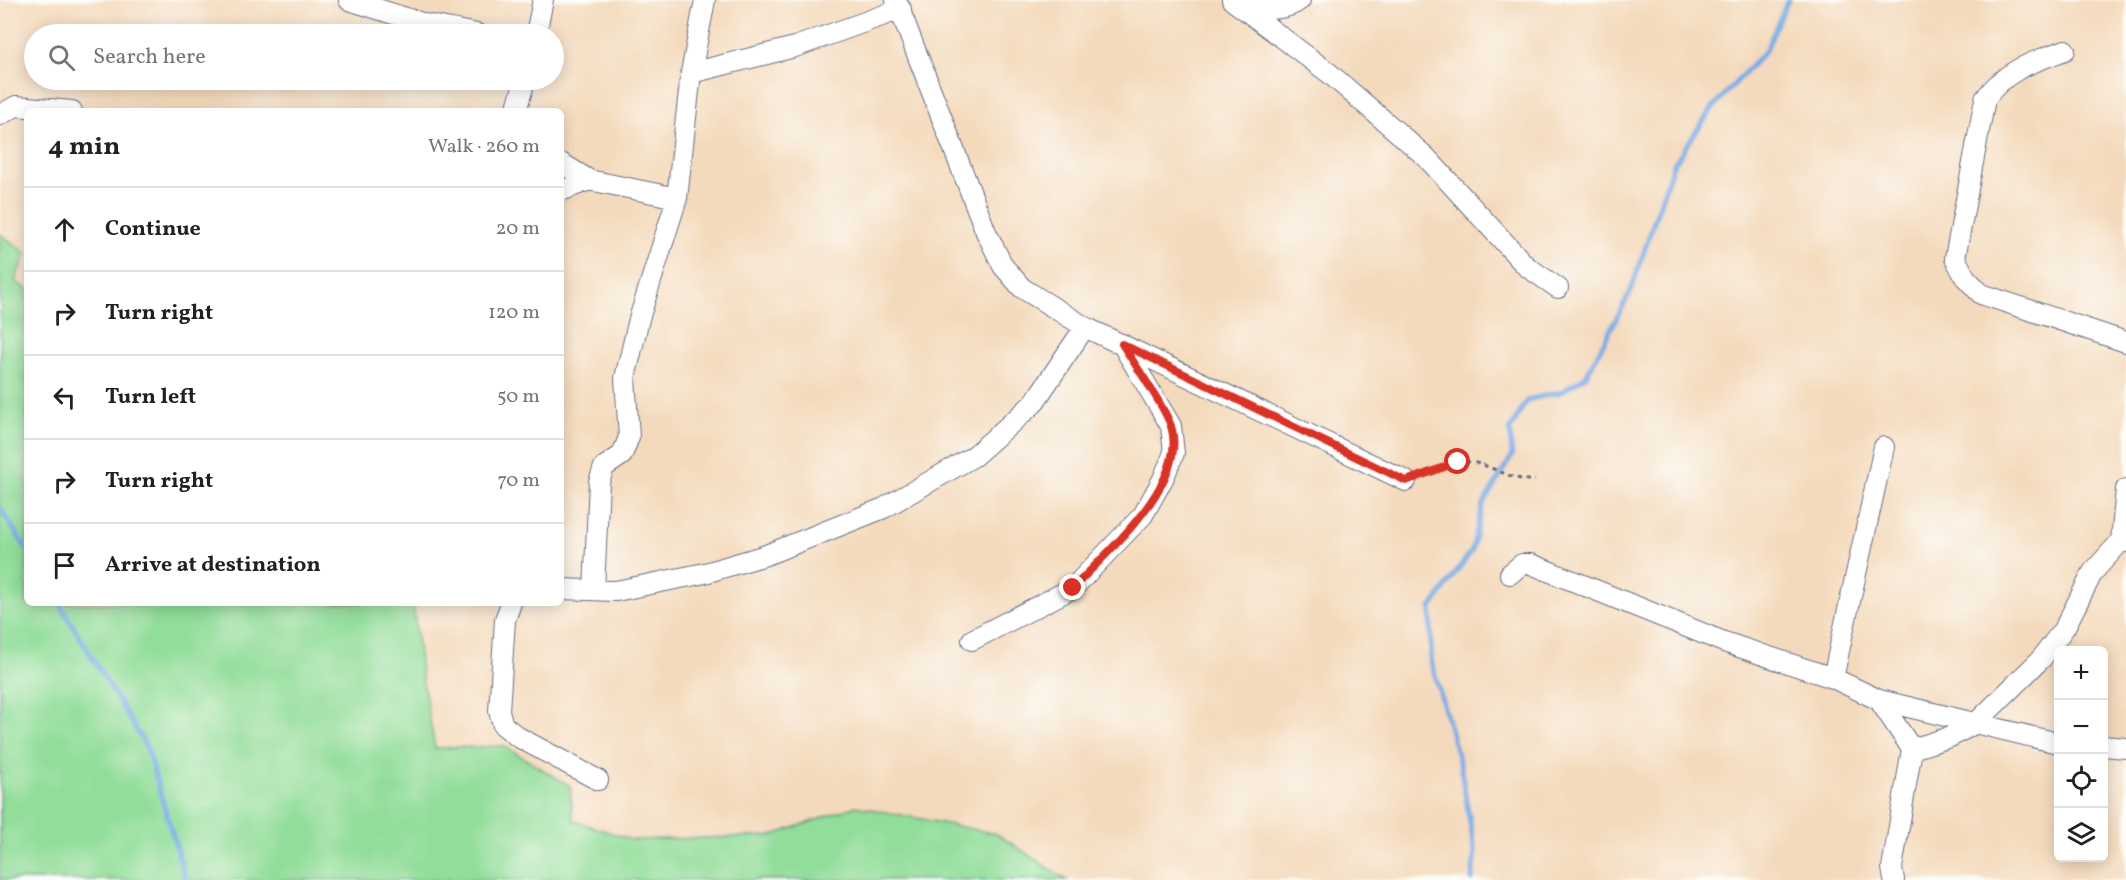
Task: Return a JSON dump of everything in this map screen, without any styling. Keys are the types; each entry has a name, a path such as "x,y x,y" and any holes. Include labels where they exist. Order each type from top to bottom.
{"street":[{"path":"348,0 425,24"},
{"path":"538,24 543,0"},
{"path":"594,590 599,482 604,467 622,455 629,437 625,378 639,319 677,198 691,73 705,0"},
{"path":"1237,3 1272,9 1293,5 1300,0"},
{"path":"1237,3 1329,73 1426,157 1526,266 1558,288"},
{"path":"691,73 795,47 898,4 986,232 1003,266 1022,288 1085,327 1406,481"},
{"path":"2065,50 2029,63 1997,81 1985,99 1955,258 1965,277 1982,294 2126,342"},
{"path":"517,108 522,90"},
{"path":"0,115 16,106 38,108"},
{"path":"564,165 589,180 677,198"},
{"path":"564,190 589,180"},
{"path":"564,589 616,591 705,573 766,555 884,508 974,456 1033,404 1066,359 1085,327"},
{"path":"972,640 1073,588 1143,515 1163,479 1174,453 1171,426 1122,344"},
{"path":"1833,678 1884,447"},
{"path":"1912,749 1950,737 1976,723 2042,658 2066,627 2093,572 2123,542 2126,489"},
{"path":"1510,574 1522,564 1531,564 1724,642 1833,678 1879,700 2054,742"},
{"path":"510,606 505,620 499,711 503,725 518,737 598,780"},
{"path":"1879,700 1912,749 1892,868 1894,880"},
{"path":"2108,746 2126,748"}],"path":[{"path":"1406,481 1458,462 1485,465 1520,481 1535,480"}],"green space":[{"path":"0,234 24,252 24,258 15,281 24,287 24,606 413,606 421,672 435,748 504,746 570,786 573,820 632,840 770,836 856,806 997,834 1067,880 0,880"}],"waterway":[{"path":"1472,880 1475,851 1460,764 1431,661 1431,608 1472,550 1483,504 1512,456 1510,430 1527,400 1561,392 1586,376 1630,293 1673,165 1714,106 1766,50 1788,0"},
{"path":"0,508 24,545"},
{"path":"61,606 147,748 186,880"}],"route":[{"path":"1073,588 1143,515 1174,453 1171,426 1122,344 1406,481 1458,462"}]}
